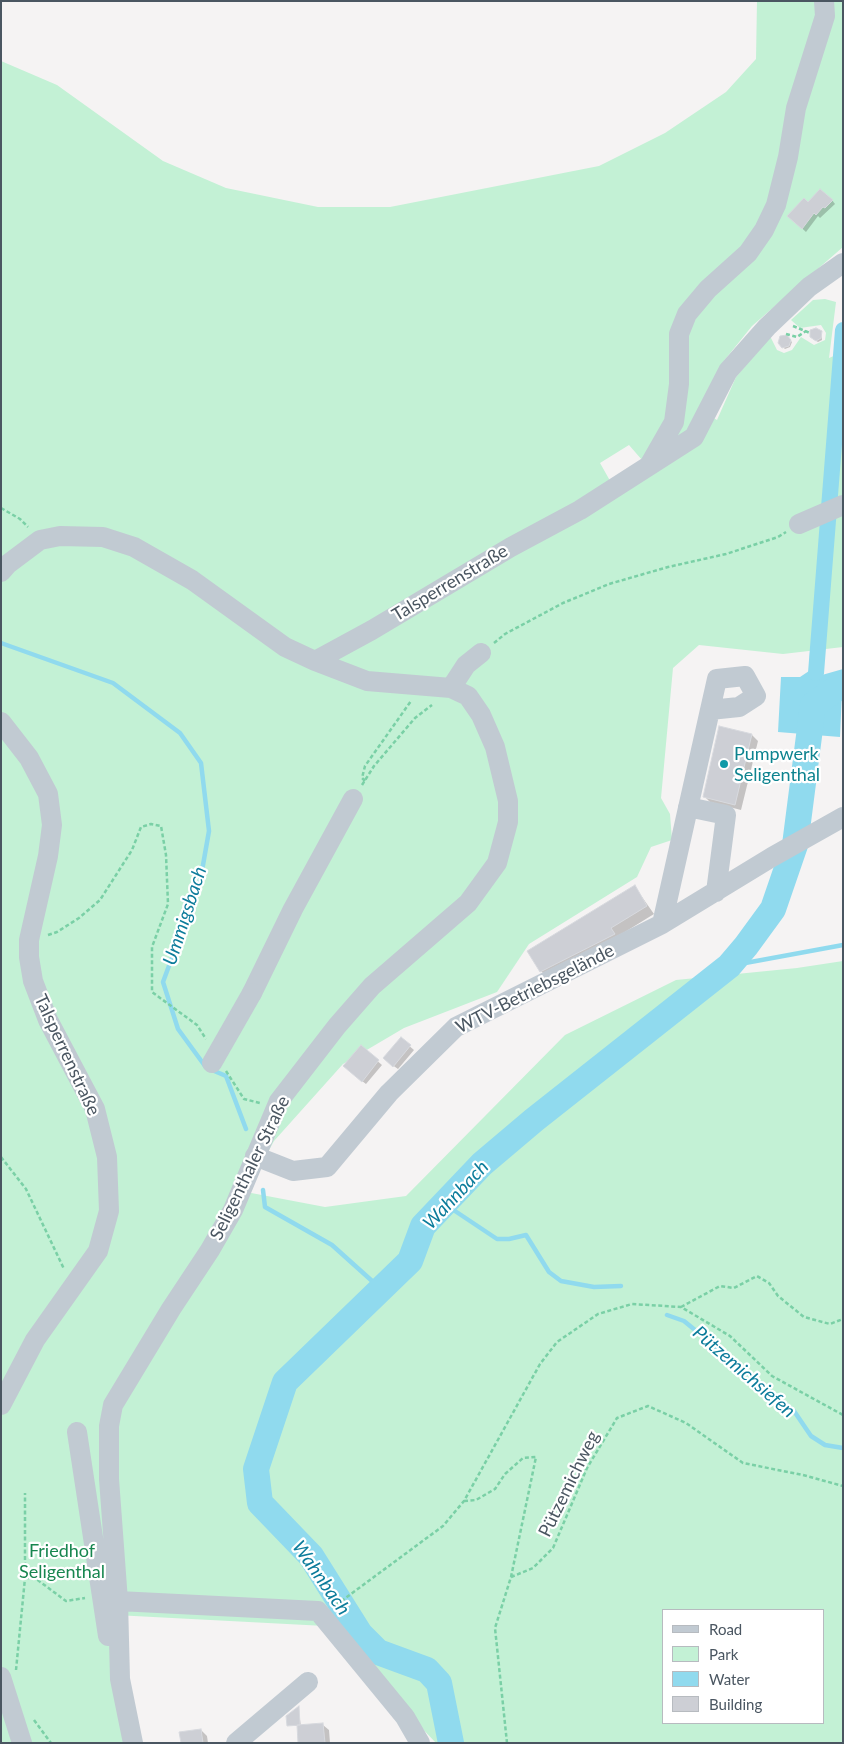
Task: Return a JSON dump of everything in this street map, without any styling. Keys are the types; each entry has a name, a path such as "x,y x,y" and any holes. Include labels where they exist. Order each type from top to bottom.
{"street":[{"path":"649,466 674,422 679,384 679,334 687,314 708,289 748,253 776,205 788,157 796,108 824,16 824,1"},
{"name":"Talsperrenstraße","path":"314,661 372,630 511,546 580,510 694,437 728,371 767,328 809,287 843,264"},
{"path":"800,524 843,505"},
{"path":"1,572 8,564 40,540 60,536 103,537 134,547 192,580 285,647 314,661"},
{"path":"451,688 466,665 481,653"},
{"name":"Seligenthaler Straße","path":"133,1743 120,1679 118,1600 109,1479 109,1426 113,1405 132,1371 215,1242 232,1210 279,1101 337,1026 372,986 468,903 497,864 508,822 504,781 495,748 481,715 468,696 451,688 367,681 314,661"},
{"path":"662,924 710,710"},
{"name":"Talsperrenstraße","path":"1,722 28,758 48,794 52,825 48,856 29,940 29,957 33,982 48,1020 95,1109 107,1157 110,1211 98,1251 36,1340 1,1405"},
{"path":"214,1058 252,993 293,909 353,799"},
{"path":"688,808 726,815 716,892"},
{"name":"WTV-Betriebsgelände","path":"255,1156 293,1171 328,1167 389,1094 456,1026 662,924 772,857 836,821"},
{"path":"77,1432 109,1643 120,1679"},
{"path":"118,1600 318,1612 405,1717 420,1743"},
{"path":"8,1676 22,1743"},
{"path":"236,1743 308,1682"}],"path":[{"path":"1,508 20,519 40,540"},
{"path":"481,653 505,634 538,616 563,603 609,584 668,567 726,554 778,537 800,524"},
{"path":"365,781 362,778 365,766 422,686"},
{"path":"353,799 374,766 416,718 451,688"},
{"path":"29,940 57,932 79,918 100,900 132,850 141,827 151,824 161,826 166,855 168,904 152,947 152,992 197,1024 214,1058 244,1099 262,1103 279,1101"},
{"path":"1,1157 26,1189 73,1288"},
{"path":"681,1307 720,1286 734,1288 757,1276 769,1283 778,1296 804,1317 830,1324 843,1319"},
{"path":"328,1610 443,1526 464,1502 540,1364 557,1342 598,1314 624,1306 653,1304 681,1307 730,1336 772,1376 843,1415"},
{"name":"Pützemichweg","path":"511,1577 532,1568 553,1548 587,1468 617,1418 648,1406 686,1423 743,1463 803,1475 843,1486"},
{"path":"464,1502 476,1500 495,1489 505,1474 523,1458 536,1457 511,1577 495,1628 507,1743"},
{"path":"8,1676 25,1578 25,1492"},
{"path":"25,1578 36,1578 66,1601 90,1597"}],"green space":[{"name":"Friedhof Seligenthal","path":"757,1 843,1 843,247 752,326 723,362 702,411 717,420 736,377 769,338 771,338 777,350 784,353 792,350 801,337 814,345 825,340 826,333 821,325 800,328 791,320 813,300 825,299 836,302 829,358 843,352 843,647 783,654 699,645 673,668 661,798 670,814 672,840 651,847 637,877 529,944 497,992 404,1028 343,1064 274,1141 246,1192 325,1207 406,1196 565,1035 676,980 797,968 843,961 843,1743 436,1743 325,1626 115,1615 140,1743 1,1743 1,61 57,85 163,161 226,188 318,207 390,207 599,166 665,133 726,92 756,59","holes":["629,445 642,460 613,486 600,463"]}],"water":[{"path":"810,652 823,652 822,675 843,669 840,737 778,732 781,677 800,677 809,671"}],"building":[{"path":"820,189 833,200 816,215 814,213 802,229 787,216 804,198 808,202"},
{"path":"816,328 822,331 821,338 816,341 810,337 810,330"},
{"path":"787,335 791,340 789,346 782,348 778,343 780,336"},
{"name":"Pumpwerk Seligenthal","path":"719,726 752,734 735,805 703,797"},
{"path":"635,885 647,906 611,928 615,934 540,972 527,951"},
{"path":"401,1037 411,1045 393,1067 383,1058"},
{"path":"361,1045 379,1060 362,1082 343,1066"},
{"path":"299,1706 300,1725 287,1726 286,1716"},
{"path":"323,1723 325,1743 298,1743 297,1725"},
{"path":"201,1729 203,1743 181,1743 179,1732"}],"waterway":[{"path":"816,673 843,330"},
{"name":"Ummigsbach","path":"1,643 113,683 180,733 201,763 209,831 200,882 163,982 178,1029 205,1066"},
{"name":"Pützemichsiefen","path":"451,1743 439,1683 427,1670 378,1652 360,1634 311,1556 260,1503 256,1469 285,1382 410,1261 423,1226 482,1164 534,1120 729,966 746,946 773,909 795,845 813,705 843,684"},
{"path":"729,966 843,945"},
{"name":"Ummigsbach","path":"212,1070 226,1076 246,1129"},
{"name":"Ummigsbach","path":"263,1190 265,1207 332,1245 381,1289"},
{"name":"Pützemichsiefen","path":"443,1203 497,1239 509,1239 526,1235 549,1272 561,1281 594,1287 621,1286"},
{"name":"Pützemichsiefen","path":"667,1315 684,1321 794,1411 811,1436 825,1445 843,1448"}],"place":[{"name":"Pumpwerk Seligenthal","path":"724,764"}],"water label":[{"name":"Wahnbach","path":"456,1195"},
{"name":"Wahnbach","path":"321,1578"}]}
